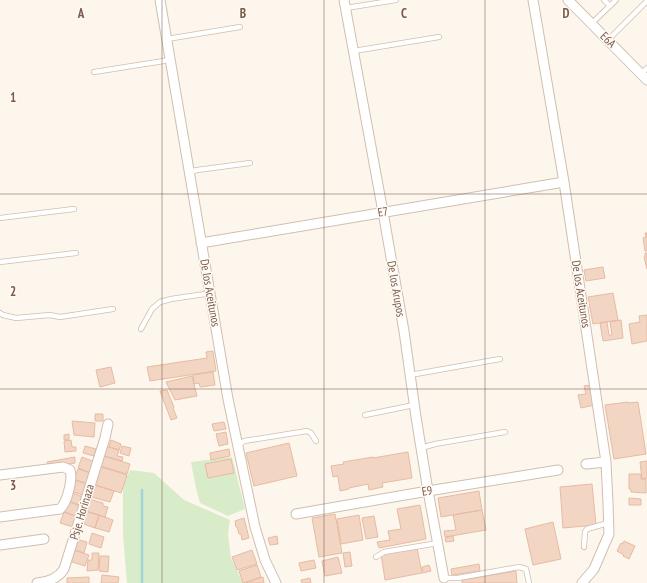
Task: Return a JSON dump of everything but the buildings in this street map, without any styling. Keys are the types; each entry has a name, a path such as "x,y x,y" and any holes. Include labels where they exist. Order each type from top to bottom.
{"street":[{"name":"De los Aceitunos","path":"160,0 228,399 255,527 266,560 276,583"},
{"name":"De los Aceitunos","path":"533,0 564,182 606,462 608,534 594,569 582,583"},
{"name":"E6A","path":"568,0 591,24 645,74"},
{"name":"De los Arupos","path":"345,4 383,212 428,491 444,578"},
{"name":"E7","path":"202,243 564,182"},
{"name":"Psje. Horinaza","path":"37,583 47,582 53,579 64,569 108,424"},
{"path":"586,464 606,462"},
{"path":"0,475 62,467 70,470 72,474 64,505 60,509 0,517"},
{"name":"E9","path":"296,514 558,470"},
{"path":"0,545 44,539"}],"lane":[{"path":"345,4 396,0"},
{"path":"604,0 610,6"},
{"path":"591,24 616,0"},
{"path":"608,40 647,1"},
{"path":"167,39 240,27"},
{"path":"354,52 439,37"},
{"path":"94,72 170,60"},
{"path":"190,172 250,164"},
{"path":"0,218 74,209"},
{"path":"0,262 76,253"},
{"path":"141,329 152,309 160,302 205,294 211,297"},
{"path":"0,313 16,318 50,315 60,317 112,309"},
{"path":"410,375 500,359"},
{"path":"365,415 414,405"},
{"path":"238,446 244,441 307,431 311,433 316,440"},
{"path":"421,448 444,442 505,432"},
{"path":"584,547 585,532 587,528 608,524"},
{"path":"376,557 384,552 438,543"},
{"path":"444,578 458,578 519,567 526,569 529,583"}],"green space":[{"path":"232,457 245,509 228,516 200,503 191,462"},
{"path":"130,470 154,473 184,500 230,520 228,534 231,558 243,583 127,583 123,534 123,484"}],"waterway":[{"path":"142,490 142,583"}]}
